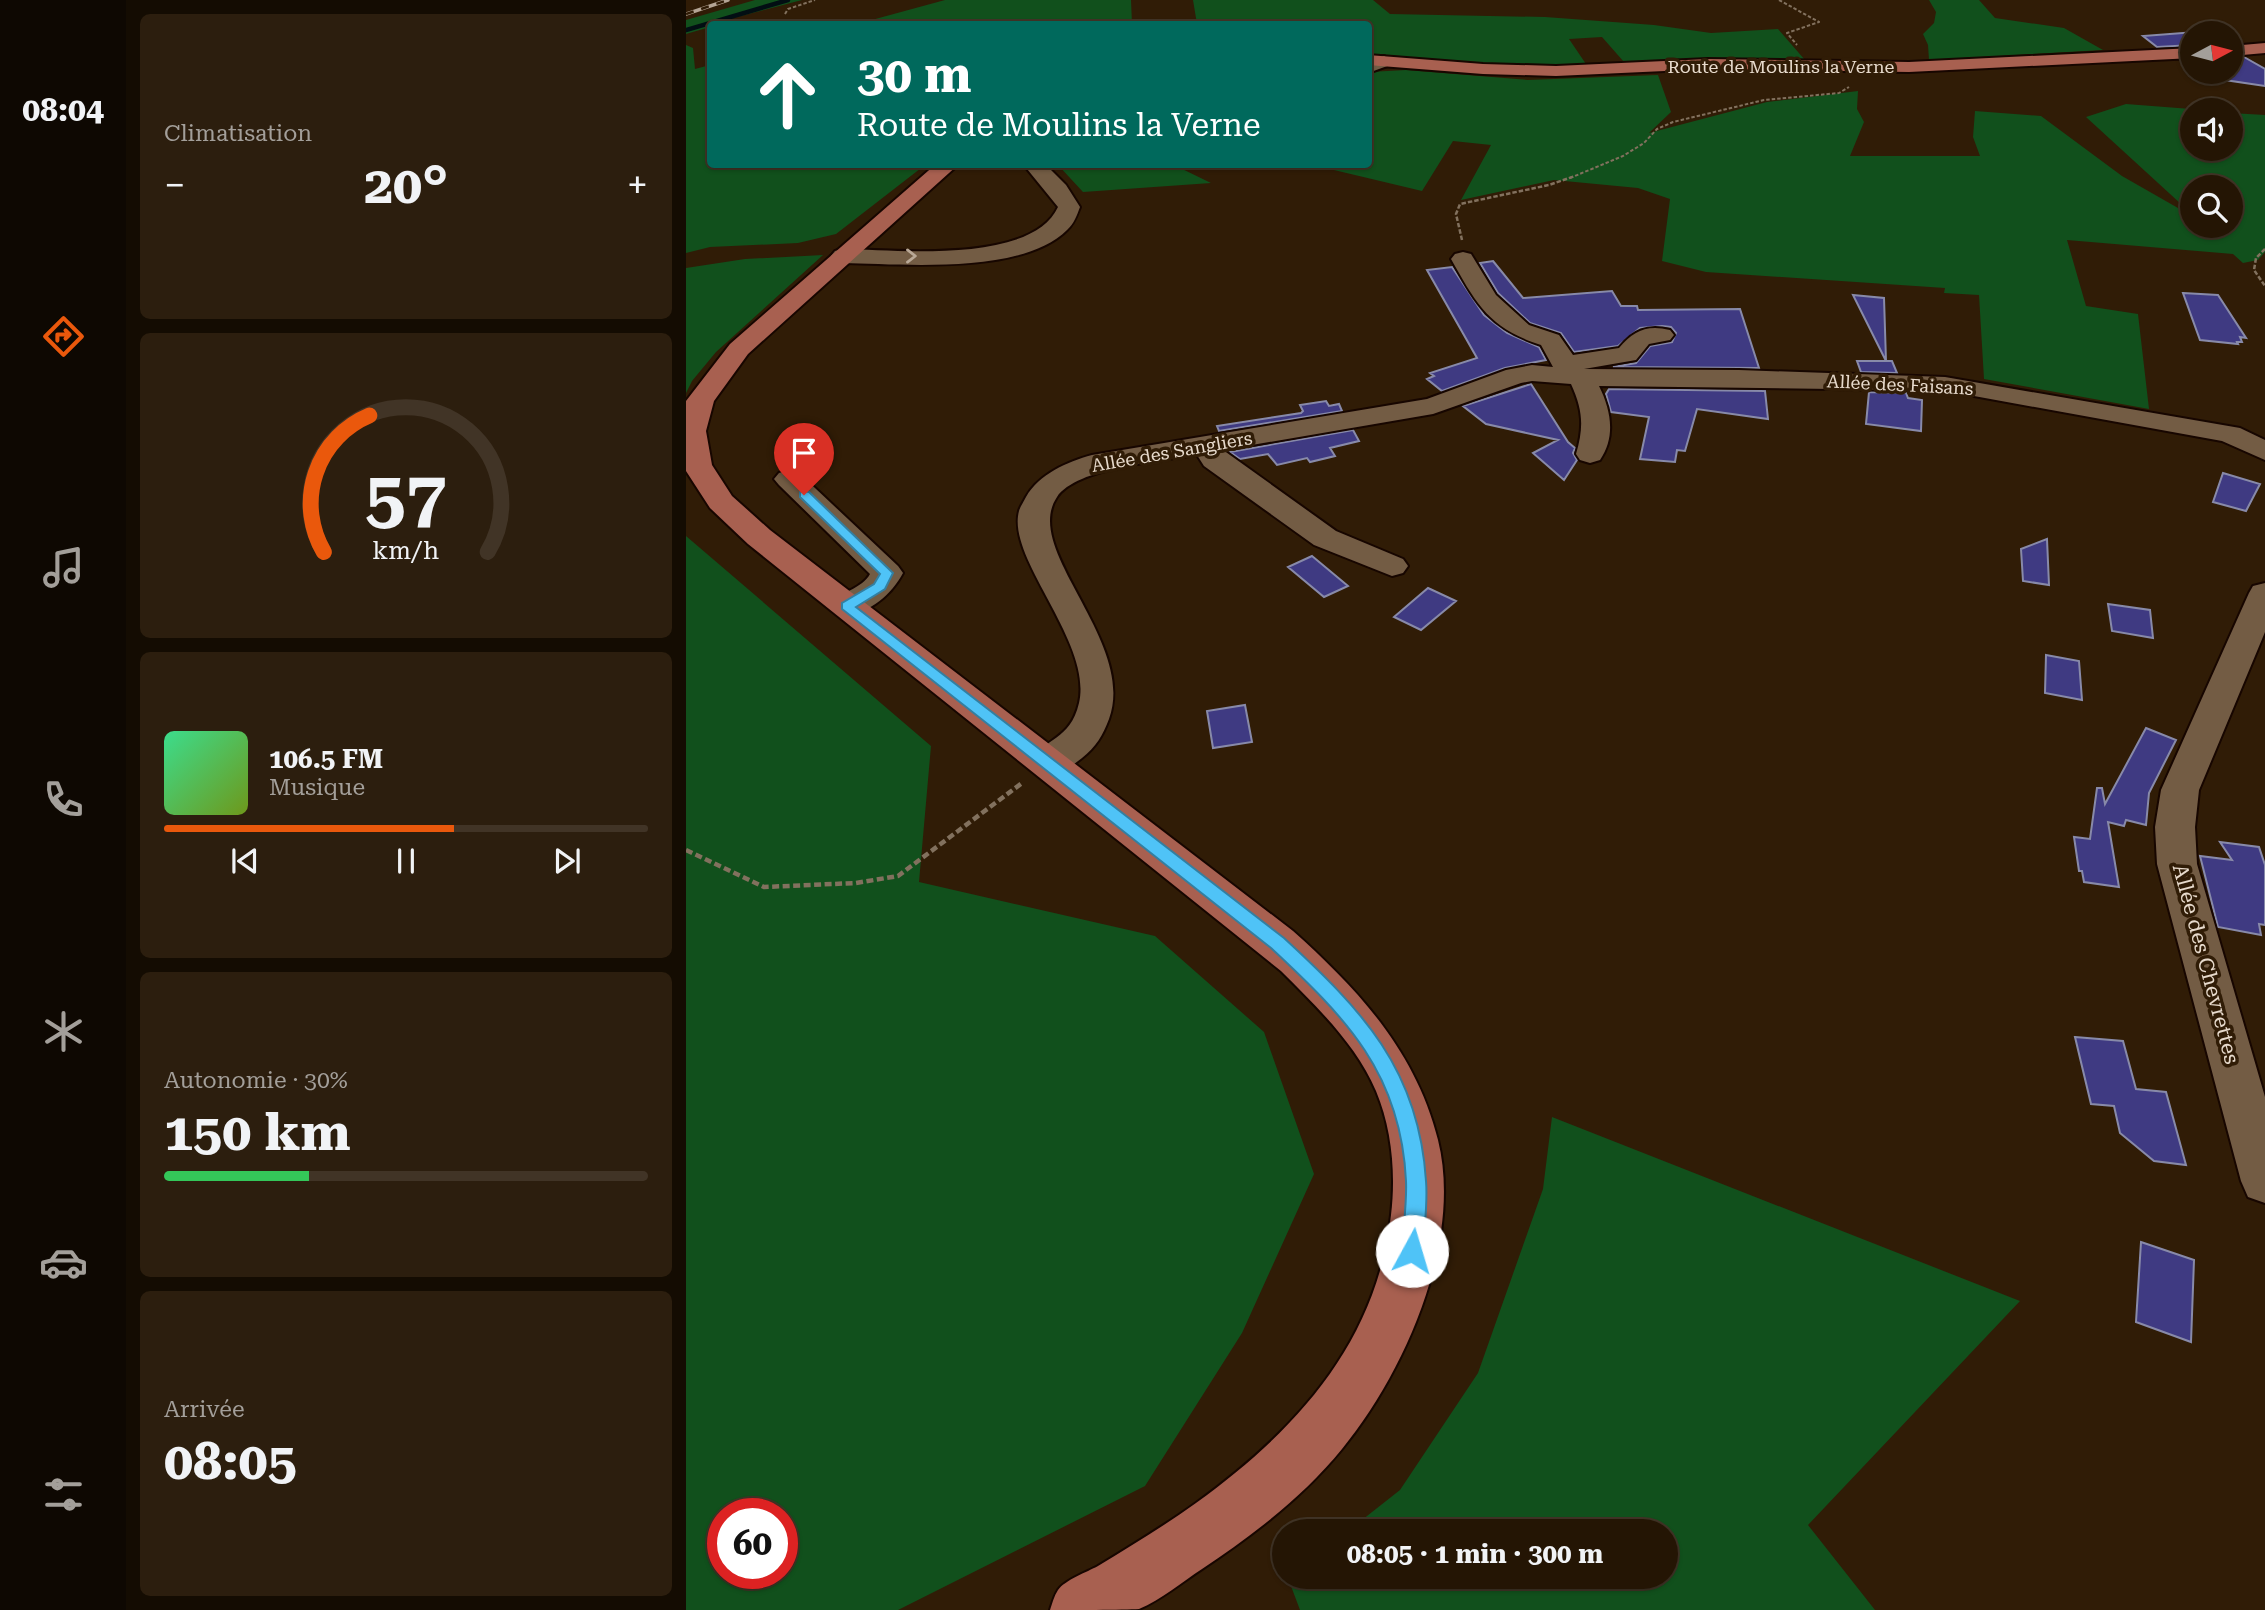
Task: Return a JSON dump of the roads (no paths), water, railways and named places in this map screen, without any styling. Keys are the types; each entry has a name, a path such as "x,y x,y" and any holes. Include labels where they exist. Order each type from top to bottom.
{"main road":[{"path":"2244,50 2265,48"},
{"name":"Route de Moulins la Verne","path":"1374,63 1516,71 1708,64 1853,68 2180,54"},
{"path":"943,168 739,349 706,390 696,412 692,431 697,466 721,502 759,537 1304,966 1356,1021 1391,1075 1408,1116 1413,1141 1416,1223 1412,1251 1391,1319 1373,1357 1353,1389 1312,1440 1247,1502 1209,1531 1080,1610"}],"street":[{"path":"843,256 982,255 1010,251 1040,239 1062,224 1069,206 1037,168"},
{"path":"1463,260 1486,299 1520,330 1550,340 1595,407 1599,425 1590,454"},
{"path":"1571,371 1627,354 1641,337 1661,335"},
{"name":"Allée des Sangliers","path":"1048,763 1084,735 1093,719 1098,694 1095,666 1082,629 1041,557 1034,528 1036,506 1044,490 1092,464 1433,406 1515,376 1571,371 1608,379"},
{"name":"Allée des Faisans","path":"1608,379 1739,378 1945,385 2230,434"},
{"path":"2230,434 2243,429 2265,429"},
{"path":"2230,434 2265,451"},
{"path":"1206,446 1214,460 1325,538 1392,566"},
{"path":"789,479 887,573 880,586 847,606"},
{"name":"Allée des Chevrettes","path":"2265,593 2180,790 2175,827 2177,864 2265,1181"}],"waterway":[{"path":"717,21 788,0"},
{"path":"686,30 707,24"}],"railway":[{"path":"686,14 728,0"}]}
